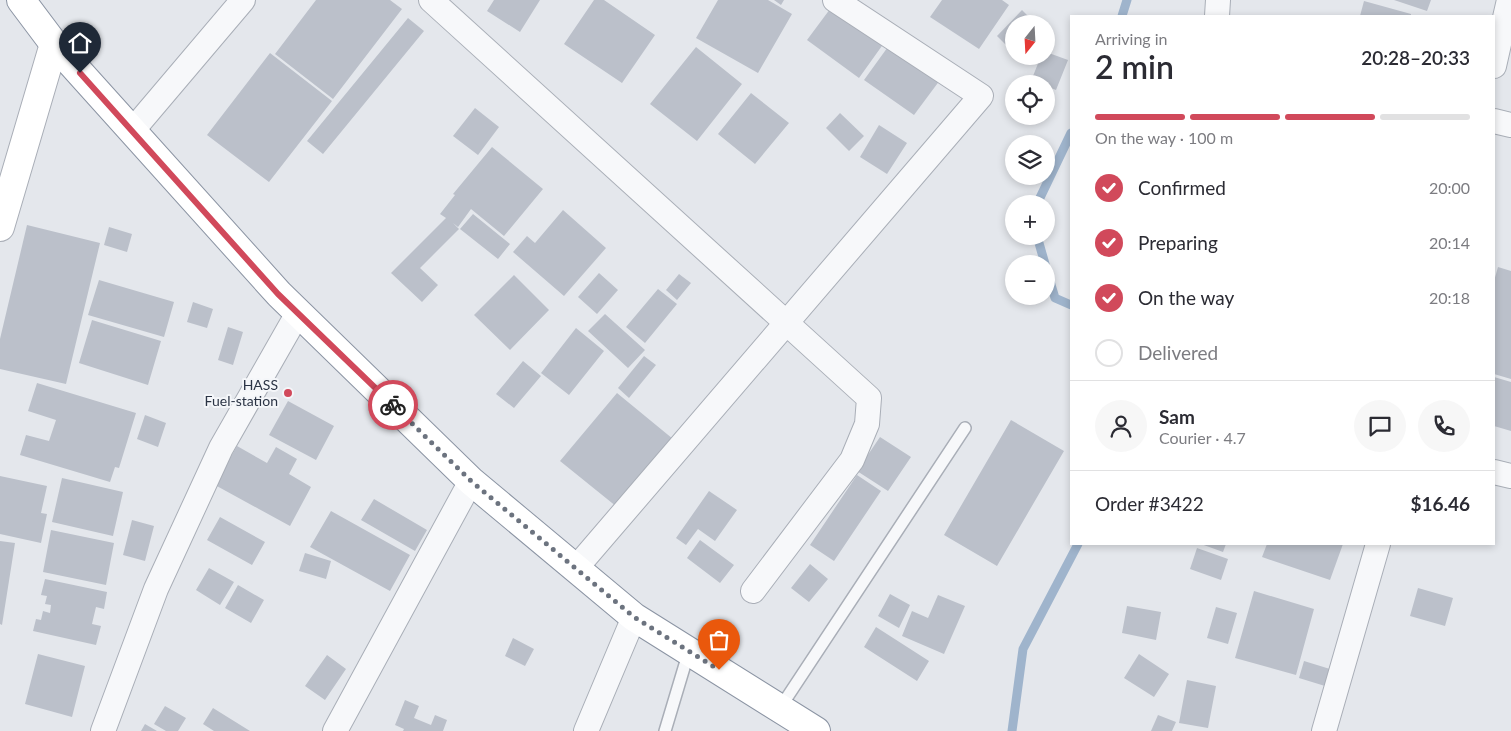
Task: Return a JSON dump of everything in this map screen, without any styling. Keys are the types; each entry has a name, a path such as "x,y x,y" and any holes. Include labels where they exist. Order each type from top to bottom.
{"main road":[{"path":"21,0 54,44 278,294 471,481 634,617 816,731"},
{"path":"0,227 54,44"}],"street":[{"path":"132,131 242,0"},
{"path":"431,0 869,398 867,424 852,460 753,591"},
{"path":"576,568 981,96 860,7 835,0"},
{"path":"1217,15 1218,0"},
{"path":"1495,62 1509,0"},
{"path":"1495,121 1511,126"},
{"path":"103,731 156,589 213,465 298,313"},
{"path":"1495,472 1511,476"},
{"path":"335,731 471,481"},
{"path":"1324,731 1378,545"},
{"path":"586,731 634,617"}],"lane":[{"path":"780,708 965,428"},
{"path":"665,731 689,652"}],"building":[{"path":"316,0 390,0 402,9 333,99 275,54"},
{"path":"494,0 540,0 520,32 487,11"},
{"path":"594,0 604,0 655,35 622,83 564,44"},
{"path":"718,0 768,0 792,14 758,73 696,38"},
{"path":"774,0 784,0 781,5"},
{"path":"942,0 1002,0 1009,5 979,49 930,17"},
{"path":"1394,0 1431,0 1427,11"},
{"path":"1364,1 1411,14 1411,15 1360,15"},
{"path":"833,5 884,43 859,78 807,40"},
{"path":"1022,10 1027,15 1017,15"},
{"path":"408,18 424,31 323,154 307,141"},
{"path":"1005,28 1005,44 997,36"},
{"path":"890,44 940,80 914,115 864,80"},
{"path":"696,47 742,84 697,141 650,104"},
{"path":"270,53 332,101 269,182 207,135"},
{"path":"1055,55 1068,60 1056,90 1055,75 1033,75 1037,65 1055,65"},
{"path":"751,93 789,123 755,164 718,134"},
{"path":"475,108 499,127 478,155 453,136"},
{"path":"840,113 864,136 849,151 826,128"},
{"path":"879,125 907,143 887,174 860,157"},
{"path":"492,147 543,189 504,236 471,209 458,227 453,223 459,229 420,268 438,285 422,302 391,273 446,218 440,214 455,195 453,194"},
{"path":"563,210 606,248 564,296 513,252 527,236 535,243"},
{"path":"473,214 510,244 498,259 460,229"},
{"path":"27,225 100,243 66,384 0,369 0,339"},
{"path":"109,227 132,234 127,252 104,245"},
{"path":"1498,267 1511,271 1511,379 1495,374 1495,278"},
{"path":"599,273 618,290 597,314 578,297"},
{"path":"679,274 691,283 677,300 666,290"},
{"path":"514,275 549,310 510,350 474,315"},
{"path":"99,280 174,302 164,337 88,315"},
{"path":"658,289 677,304 645,343 626,327"},
{"path":"193,302 213,309 207,328 187,322"},
{"path":"605,314 645,350 628,368 588,331"},
{"path":"92,320 161,341 148,385 79,363"},
{"path":"228,327 243,332 233,365 218,360"},
{"path":"576,328 604,351 569,395 541,373"},
{"path":"644,356 656,365 629,398 618,388"},
{"path":"523,361 541,376 514,408 496,394"},
{"path":"1495,377 1511,382 1511,431 1495,426"},
{"path":"37,383 136,413 119,468 115,467 110,482 20,455 26,435 49,441 56,420 28,411"},
{"path":"617,393 673,439 617,507 560,461"},
{"path":"288,401 334,426 316,460 269,435"},
{"path":"145,415 166,423 158,447 137,439"},
{"path":"1011,420 1064,451 997,566 944,535"},
{"path":"880,437 911,457 888,491 857,471"},
{"path":"237,446 267,463 276,447 297,459 289,474 311,487 290,526 215,485"},
{"path":"857,475 881,491 834,561 810,545"},
{"path":"0,476 47,486 41,513 47,514 41,543 0,534"},
{"path":"62,478 123,492 113,536 52,522"},
{"path":"709,491 737,510 715,541 698,529 686,545 676,538"},
{"path":"374,499 427,530 415,551 361,520"},
{"path":"331,511 410,555 390,591 310,547"},
{"path":"220,517 265,542 252,565 207,540"},
{"path":"132,520 154,526 145,561 123,555"},
{"path":"51,530 114,543 106,585 43,572"},
{"path":"700,540 734,565 720,583 687,558"},
{"path":"0,541 15,543 2,625 0,624"},
{"path":"1204,545 1226,545 1223,552"},
{"path":"1267,545 1343,545 1330,580 1262,557"},
{"path":"1197,548 1228,559 1221,580 1190,569"},
{"path":"305,553 331,561 326,579 299,571"},
{"path":"810,564 828,579 809,602 791,588"},
{"path":"209,568 234,582 220,605 196,590"},
{"path":"45,579 107,592 104,609 96,607 92,624 101,626 96,645 33,631 36,619 41,620 43,611 50,613 51,605 45,604 47,596 41,595"},
{"path":"238,585 264,600 251,623 225,608"},
{"path":"1418,588 1453,598 1445,626 1410,616"},
{"path":"1254,591 1314,609 1296,675 1235,658"},
{"path":"890,594 910,605 899,628 878,616"},
{"path":"938,595 965,606 944,654 902,636 912,611 928,618"},
{"path":"1127,606 1161,612 1156,640 1122,633"},
{"path":"1216,607 1237,613 1228,644 1207,638"},
{"path":"876,627 929,661 917,681 864,647"},
{"path":"513,638 534,649 525,666 505,656"},
{"path":"38,654 85,666 72,717 25,704"},
{"path":"1139,654 1169,674 1154,697 1124,678"},
{"path":"327,655 346,669 325,700 305,686"},
{"path":"1304,661 1330,669 1325,686 1299,678"},
{"path":"1187,680 1216,686 1208,728 1179,723"},
{"path":"405,700 419,706 414,718 431,725 435,715 447,720 443,731 403,731 404,729 395,725"},
{"path":"165,706 186,718 178,731 166,731 154,724"},
{"path":"213,708 250,731 214,731 203,724"},
{"path":"1158,715 1176,722 1172,731 1151,731"},
{"path":"145,724 157,731 141,731"}],"waterway":[{"path":"1122,15 1127,0"},
{"path":"1041,195 1070,135"},
{"path":"1040,245 1042,255"},
{"path":"1055,298 1070,305"},
{"path":"1012,731 1023,649 1077,545"}],"way so far":[{"path":"393,405 471,481 634,617 719,670"}],"place":[{"name":"HASS Fuel-station","path":"288,393"}],"route":[{"path":"80,73 278,294 393,405"}]}
